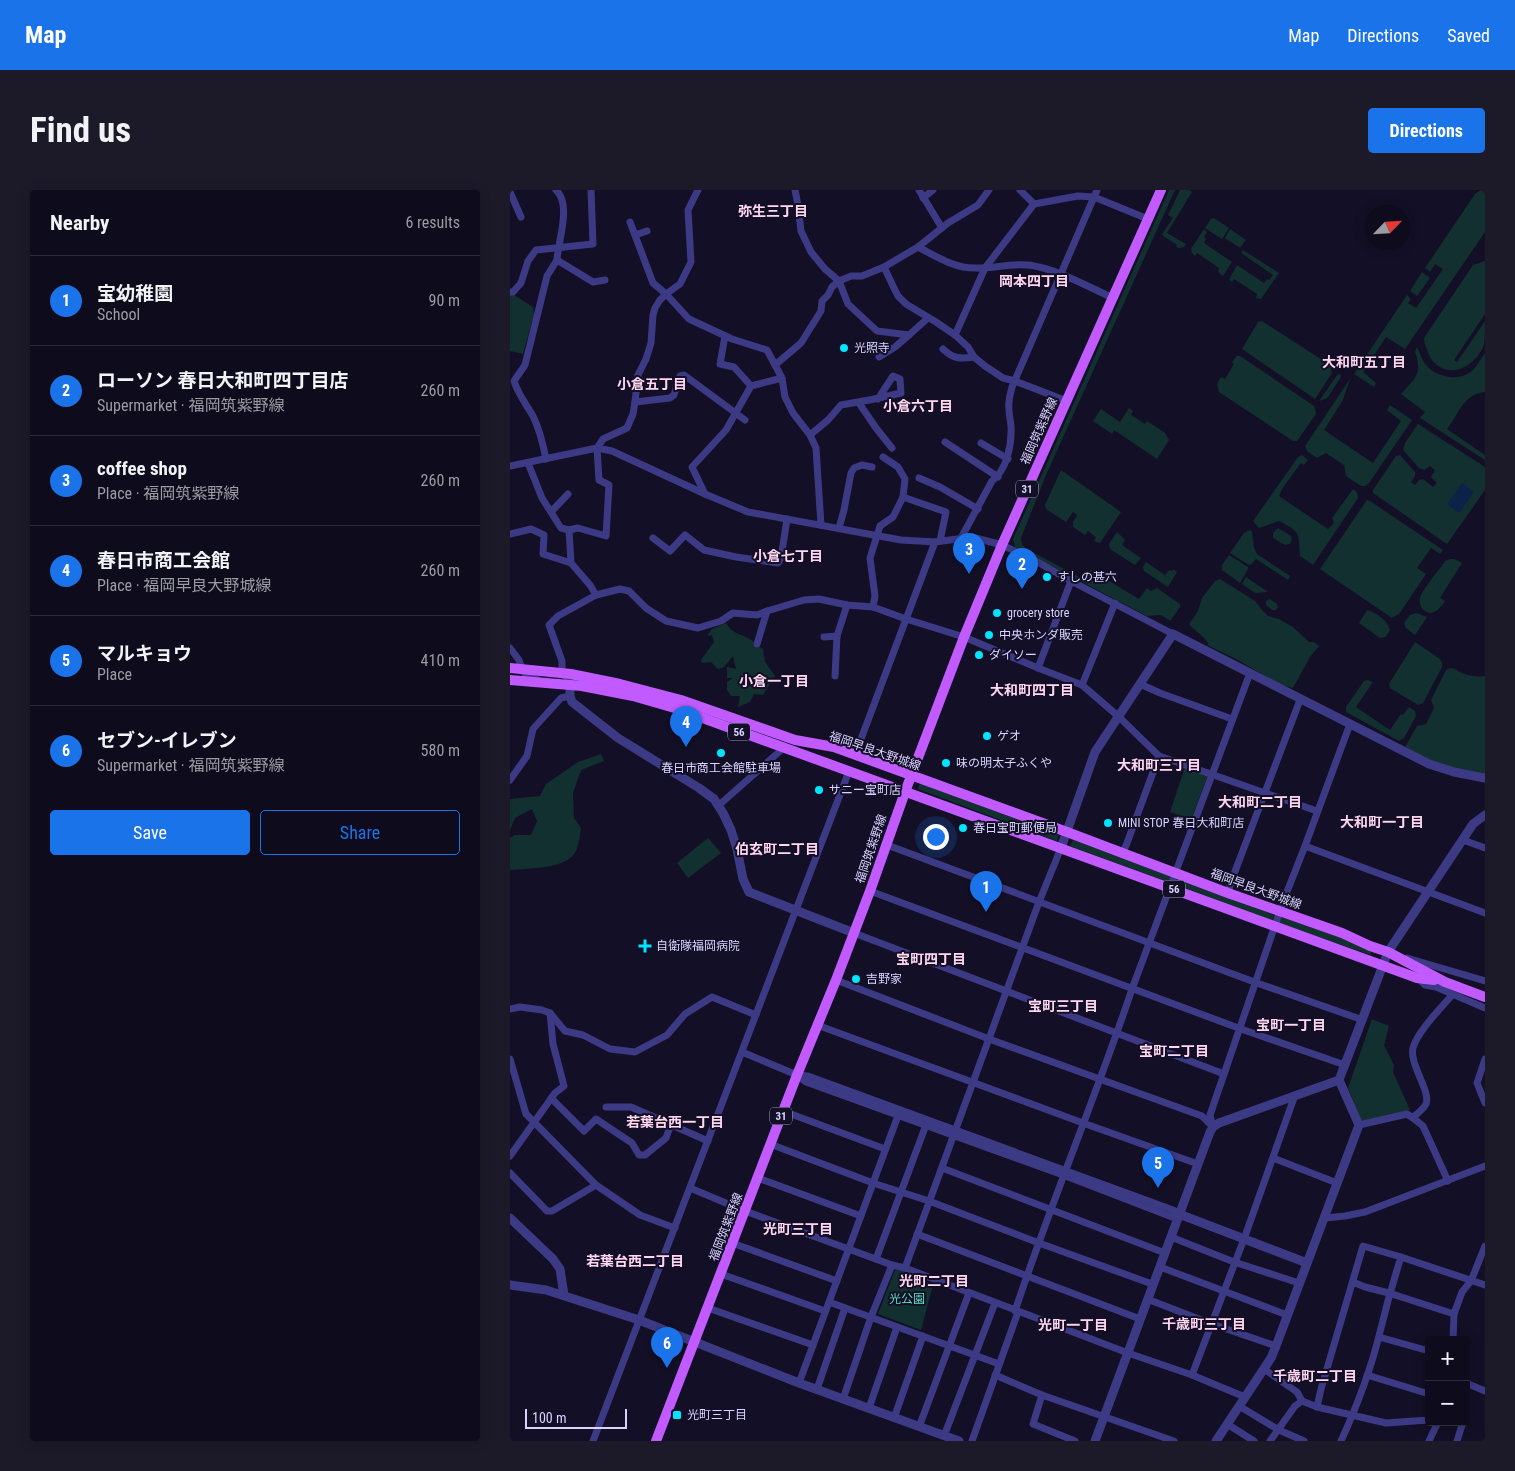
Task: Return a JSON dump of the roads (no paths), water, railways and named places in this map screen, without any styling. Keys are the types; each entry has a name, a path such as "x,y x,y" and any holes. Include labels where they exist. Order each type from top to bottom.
{"main road":[{"name":"福岡筑紫野線","path":"656,1441 770,1144 836,980 964,637 1002,544 1161,190"},
{"name":"福岡早良大野城線","path":"510,668 562,673 656,692 774,734 834,747 1228,893 1342,933 1388,952 1445,982 1485,997"},
{"name":"福岡早良大野城線","path":"510,680 582,686 633,696 678,709 1417,978 1445,982"}],"street":[{"path":"546,459 540,430 516,390 514,381 524,365 547,276 557,260 564,215 563,203 556,190"},
{"path":"510,292 513,292 521,283 528,261 536,250 593,244 591,190"},
{"path":"528,463 542,498 561,528 569,530 578,528 606,536 609,485 599,480 597,448 603,439 627,428 635,402 638,375 651,343 653,315 660,300 680,284 691,262 688,210 698,190"},
{"path":"795,190 801,231 811,252 838,281 848,304 877,331 909,335"},
{"path":"919,190 922,198 942,228"},
{"path":"922,198 933,190"},
{"path":"775,366 801,343 821,311 822,301 838,281 851,276 862,276 884,267 918,247 942,228 978,205 989,190"},
{"path":"1020,190 1034,204"},
{"path":"510,192 521,217"},
{"path":"961,538 992,481 998,477 1008,459 1011,438 1008,401 1012,387 1096,193"},
{"path":"955,335 985,268 1034,204 1096,193 1148,219"},
{"path":"630,222 653,283 689,319 725,336 767,350 782,378 785,397 793,413 810,434 816,448 821,525"},
{"path":"635,235 647,231"},
{"path":"918,247 964,268 1010,265 1038,266 1113,298"},
{"path":"557,260 593,282 605,280"},
{"path":"884,267 898,296 910,307 955,335 968,347 974,357 1003,378 1066,401"},
{"path":"879,357 895,347 928,318"},
{"path":"725,336 720,364 734,367 751,386"},
{"path":"943,349 950,355 962,358 974,357"},
{"path":"635,402 670,398 674,395 680,376 684,375 745,420"},
{"path":"705,494 692,467 726,430 751,386 782,378"},
{"path":"810,434 828,420 841,405 878,398"},
{"path":"859,403 892,448"},
{"path":"945,442 998,477"},
{"path":"981,443 1008,459"},
{"path":"510,466 597,448 612,451 748,512 901,540 937,542 972,537 1002,544 1300,700 1429,764 1454,772 1485,778"},
{"path":"873,607 875,596 870,558 880,526 893,517 903,497 904,479 898,467 883,457"},
{"path":"839,528 851,473 854,468 862,465 872,467"},
{"path":"919,478 940,487 978,509"},
{"path":"551,512 568,494"},
{"path":"855,755 937,542 946,512 903,497"},
{"path":"653,538 670,551 685,535 704,550 778,563 781,558 787,519"},
{"path":"510,534 531,529 544,535 543,554 572,563 596,595"},
{"path":"569,530 572,563"},
{"path":"1038,668 1071,581"},
{"path":"582,686 562,673 562,660 549,625 558,616 596,595 620,588 629,591 646,608 666,621 698,628 722,621 732,613 757,615 804,600 819,599 846,605 873,607 964,637 1082,685 1118,716 1158,756 1212,773 1317,811"},
{"path":"1082,685 1115,603"},
{"path":"835,676 837,636 846,605"},
{"path":"757,644 767,611"},
{"path":"905,1268 1039,902 1067,832 1094,752 1173,634"},
{"path":"824,637 837,636"},
{"path":"510,648 519,660 526,675 541,682"},
{"path":"972,1441 1017,1311 1026,1276 1117,1034 1232,718 1250,674"},
{"path":"570,684 572,702 618,738 714,799 724,813 731,830 743,879 749,892 1224,1074"},
{"path":"1140,684 1160,693 1232,718"},
{"path":"510,780 527,756 533,729 561,698 570,696"},
{"path":"1228,893 1300,700"},
{"path":"1213,1127 1210,1115 1280,912 1350,724"},
{"path":"774,734 783,746"},
{"path":"718,806 779,752 783,746 795,740"},
{"path":"1122,854 1158,756"},
{"path":"593,1441 849,771"},
{"path":"1216,1441 1264,1368 1276,1346 1359,1125 1339,1080 1388,952 1474,824 1485,815"},
{"path":"1463,840 1485,848"},
{"path":"886,845 1257,983 1363,1020"},
{"path":"1305,846 1485,913"},
{"path":"870,891 1241,1029 1345,1065"},
{"path":"1388,952 1485,981"},
{"path":"1417,978 1425,985 1436,987 1485,1008"},
{"path":"836,980 989,1039 1202,1116 1213,1127"},
{"path":"1413,1118 1426,1104 1426,1096 1414,1062 1412,1050 1417,1038 1452,995"},
{"path":"510,1009 520,1006 542,1010 550,1013 565,1030 610,1049 635,1052 667,1035 685,1014 712,997 756,1015"},
{"path":"510,1156 555,1092 564,1086 553,1044 550,1013"},
{"path":"817,1024 1198,1164"},
{"path":"742,1052 797,1075 806,1082 955,1132 1064,1173 1172,1217 1179,1214 1307,1263"},
{"path":"510,1059 526,1114 596,1185 640,1215 675,1228"},
{"path":"1485,1059 1477,1083 1485,1103"},
{"path":"1095,1441 1152,1284 1213,1127 1219,1123 1339,1080"},
{"path":"1192,1375 1244,1239 1295,1096"},
{"path":"551,1098 584,1131 596,1118 632,1143 639,1155 645,1155 666,1138 671,1124"},
{"path":"606,1107 631,1107 708,1141"},
{"path":"783,1111 885,1149"},
{"path":"898,1113 926,1125 955,1132"},
{"path":"799,1383 898,1113"},
{"path":"1359,1125 1407,1114 1423,1126 1448,1181"},
{"path":"876,1259 926,1125"},
{"path":"770,1144 1152,1284"},
{"path":"1273,1158 1337,1183"},
{"path":"1325,1218 1366,1212 1485,1166"},
{"path":"942,1168 1165,1253"},
{"path":"510,1173 547,1211 552,1211 596,1185"},
{"path":"758,1178 861,1216"},
{"path":"690,1188 745,1211 892,1265 905,1268 1128,1353 1192,1375 1245,1397"},
{"path":"510,1218 553,1259 560,1269 564,1295"},
{"path":"917,1234 1140,1319"},
{"path":"1170,1237 1234,1262 1299,1283"},
{"path":"732,1243 837,1281"},
{"path":"1317,1407 1363,1246 1485,1285"},
{"path":"1453,1336 1454,1314 1462,1292 1471,1281 1485,1246"},
{"path":"1341,1441 1367,1375 1389,1293 1401,1258"},
{"path":"843,1399 871,1317 892,1265"},
{"path":"1160,1267 1287,1315"},
{"path":"721,1274 825,1311"},
{"path":"1353,1282 1454,1314"},
{"path":"510,1285 546,1290 639,1320 799,1383 959,1441"},
{"path":"919,1427 969,1293"},
{"path":"1147,1299 1276,1346"},
{"path":"829,1302 999,1364"},
{"path":"944,1436 994,1303"},
{"path":"708,1308 813,1345"},
{"path":"816,1389 845,1308"},
{"path":"869,1408 897,1326"},
{"path":"894,1418 923,1336"},
{"path":"1378,1337 1425,1350"},
{"path":"1264,1368 1296,1392 1302,1401 1317,1407 1386,1423 1425,1420"},
{"path":"1367,1375 1425,1393"},
{"path":"995,1376 1042,1395 1170,1440"},
{"path":"1470,1385 1485,1391"},
{"path":"1042,1395 1033,1424 1076,1441"},
{"path":"1270,1441 1295,1406 1302,1401"},
{"path":"1239,1406 1279,1430 1304,1441"},
{"path":"1227,1424 1254,1441"},
{"path":"1429,1441 1436,1426"},
{"path":"1457,1441 1462,1426"}],"water":[{"path":"1462,483 1474,492 1459,513 1447,504"}],"place":[{"name":"光照寺","path":"844,348"},
{"name":"coffee shop","path":"969,574"},
{"name":"すしの甚六","path":"1047,577"},
{"name":"ローソン 春日大和町四丁目店","path":"1022,589"},
{"name":"grocery store","path":"997,613"},
{"name":"中央ホンダ販売","path":"989,635"},
{"name":"ダイソー","path":"979,655"},
{"name":"ゲオ","path":"987,736"},
{"name":"春日市商工会館","path":"686,747"},
{"name":"春日市商工会館駐車場","path":"721,753"},
{"name":"味の明太子ふくや","path":"946,763"},
{"name":"サニー宝町店","path":"819,790"},
{"name":"MINI STOP 春日大和町店","path":"1108,823"},
{"name":"春日宝町郵便局","path":"963,828"},
{"name":"宝幼稚園","path":"986,912"},
{"name":"自衛隊福岡病院","path":"645,946"},
{"name":"吉野家","path":"856,979"},
{"name":"マルキョウ","path":"1158,1188"},
{"name":"セブン-イレブン","path":"667,1368"},
{"name":"光町三丁目","path":"677,1415"}],"district":[{"name":"弥生三丁目","path":"773,211"},
{"name":"岡本四丁目","path":"1034,281"},
{"name":"大和町五丁目","path":"1364,362"},
{"name":"小倉五丁目","path":"652,384"},
{"name":"小倉六丁目","path":"918,406"},
{"name":"小倉七丁目","path":"788,556"},
{"name":"小倉一丁目","path":"774,681"},
{"name":"大和町四丁目","path":"1032,690"},
{"name":"大和町三丁目","path":"1159,765"},
{"name":"大和町二丁目","path":"1260,802"},
{"name":"大和町一丁目","path":"1382,822"},
{"name":"伯玄町二丁目","path":"777,849"},
{"name":"宝町四丁目","path":"931,959"},
{"name":"宝町三丁目","path":"1063,1006"},
{"name":"宝町一丁目","path":"1291,1025"},
{"name":"宝町二丁目","path":"1174,1051"},
{"name":"若葉台西一丁目","path":"675,1122"},
{"name":"光町三丁目","path":"798,1229"},
{"name":"若葉台西二丁目","path":"635,1261"},
{"name":"光町二丁目","path":"934,1281"},
{"name":"千歳町三丁目","path":"1204,1324"},
{"name":"光町一丁目","path":"1073,1325"},
{"name":"千歳町二丁目","path":"1315,1376"}],"park label":[{"name":"光公園","path":"907,1299"}]}
